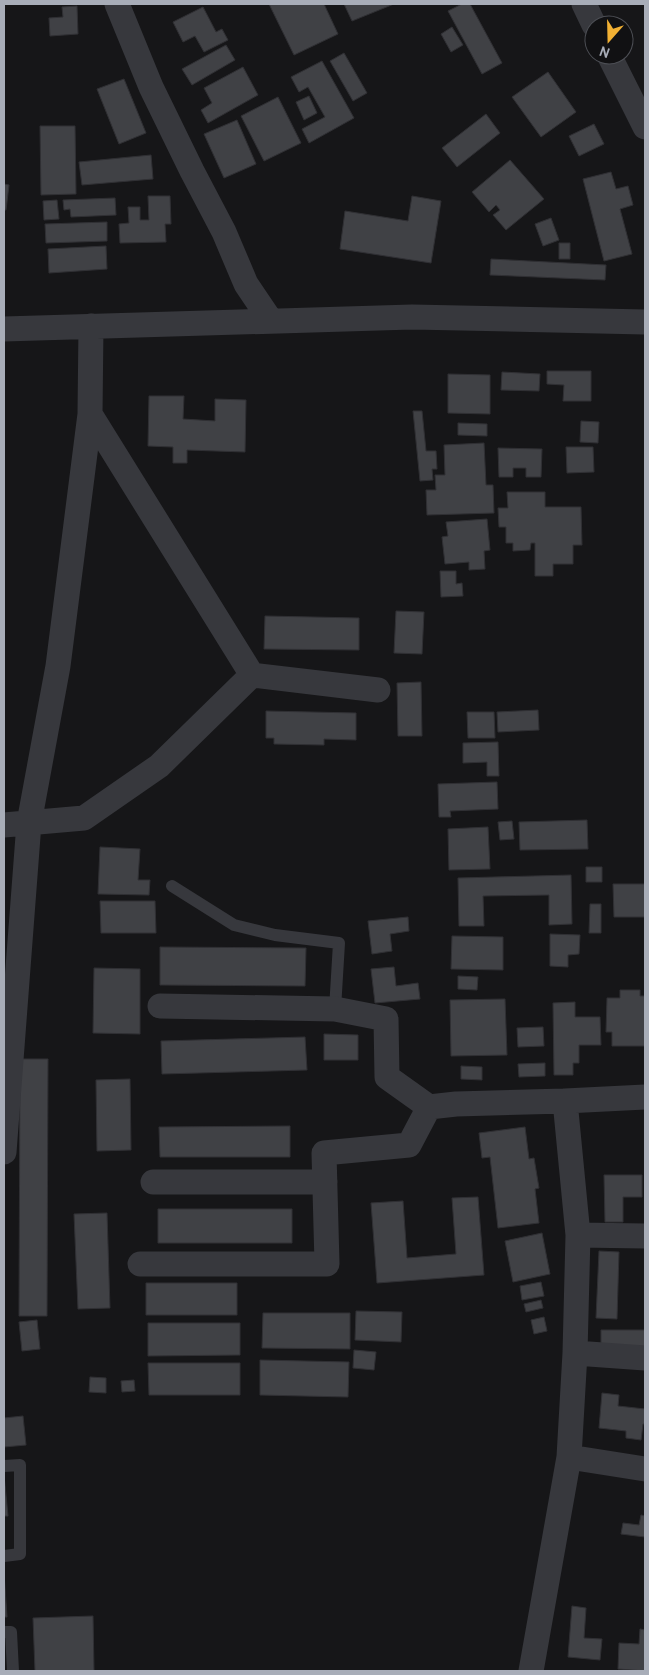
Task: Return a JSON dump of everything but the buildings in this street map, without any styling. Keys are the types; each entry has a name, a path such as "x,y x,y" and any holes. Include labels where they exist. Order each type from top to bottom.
{"street":[{"path":"117,4 151,87 224,232 246,284 270,322"},
{"path":"615,65 645,127"},
{"path":"4,329 412,317 645,322"},
{"path":"4,1152 6,1085 29,823 58,666 90,414 91,326"},
{"path":"90,414 252,675"},
{"path":"252,675 378,690"},
{"path":"4,825 84,818 159,766 252,675"},
{"path":"160,1006 335,1009 386,1019 387,1077 429,1107 456,1104 645,1097"},
{"path":"531,1671 569,1457 575,1353 578,1235 565,1101"},
{"path":"140,1264 328,1264 324,1153 409,1146 429,1107"},
{"path":"153,1182 325,1182"},
{"path":"578,1235 645,1236"},
{"path":"575,1353 645,1358"},
{"path":"569,1457 645,1469"}],"lane":[{"path":"172,886 234,925 275,935 339,943 335,1009"},
{"path":"4,1466 20,1465 20,1554 4,1556"},
{"path":"4,1632 11,1632 13,1671"}]}
